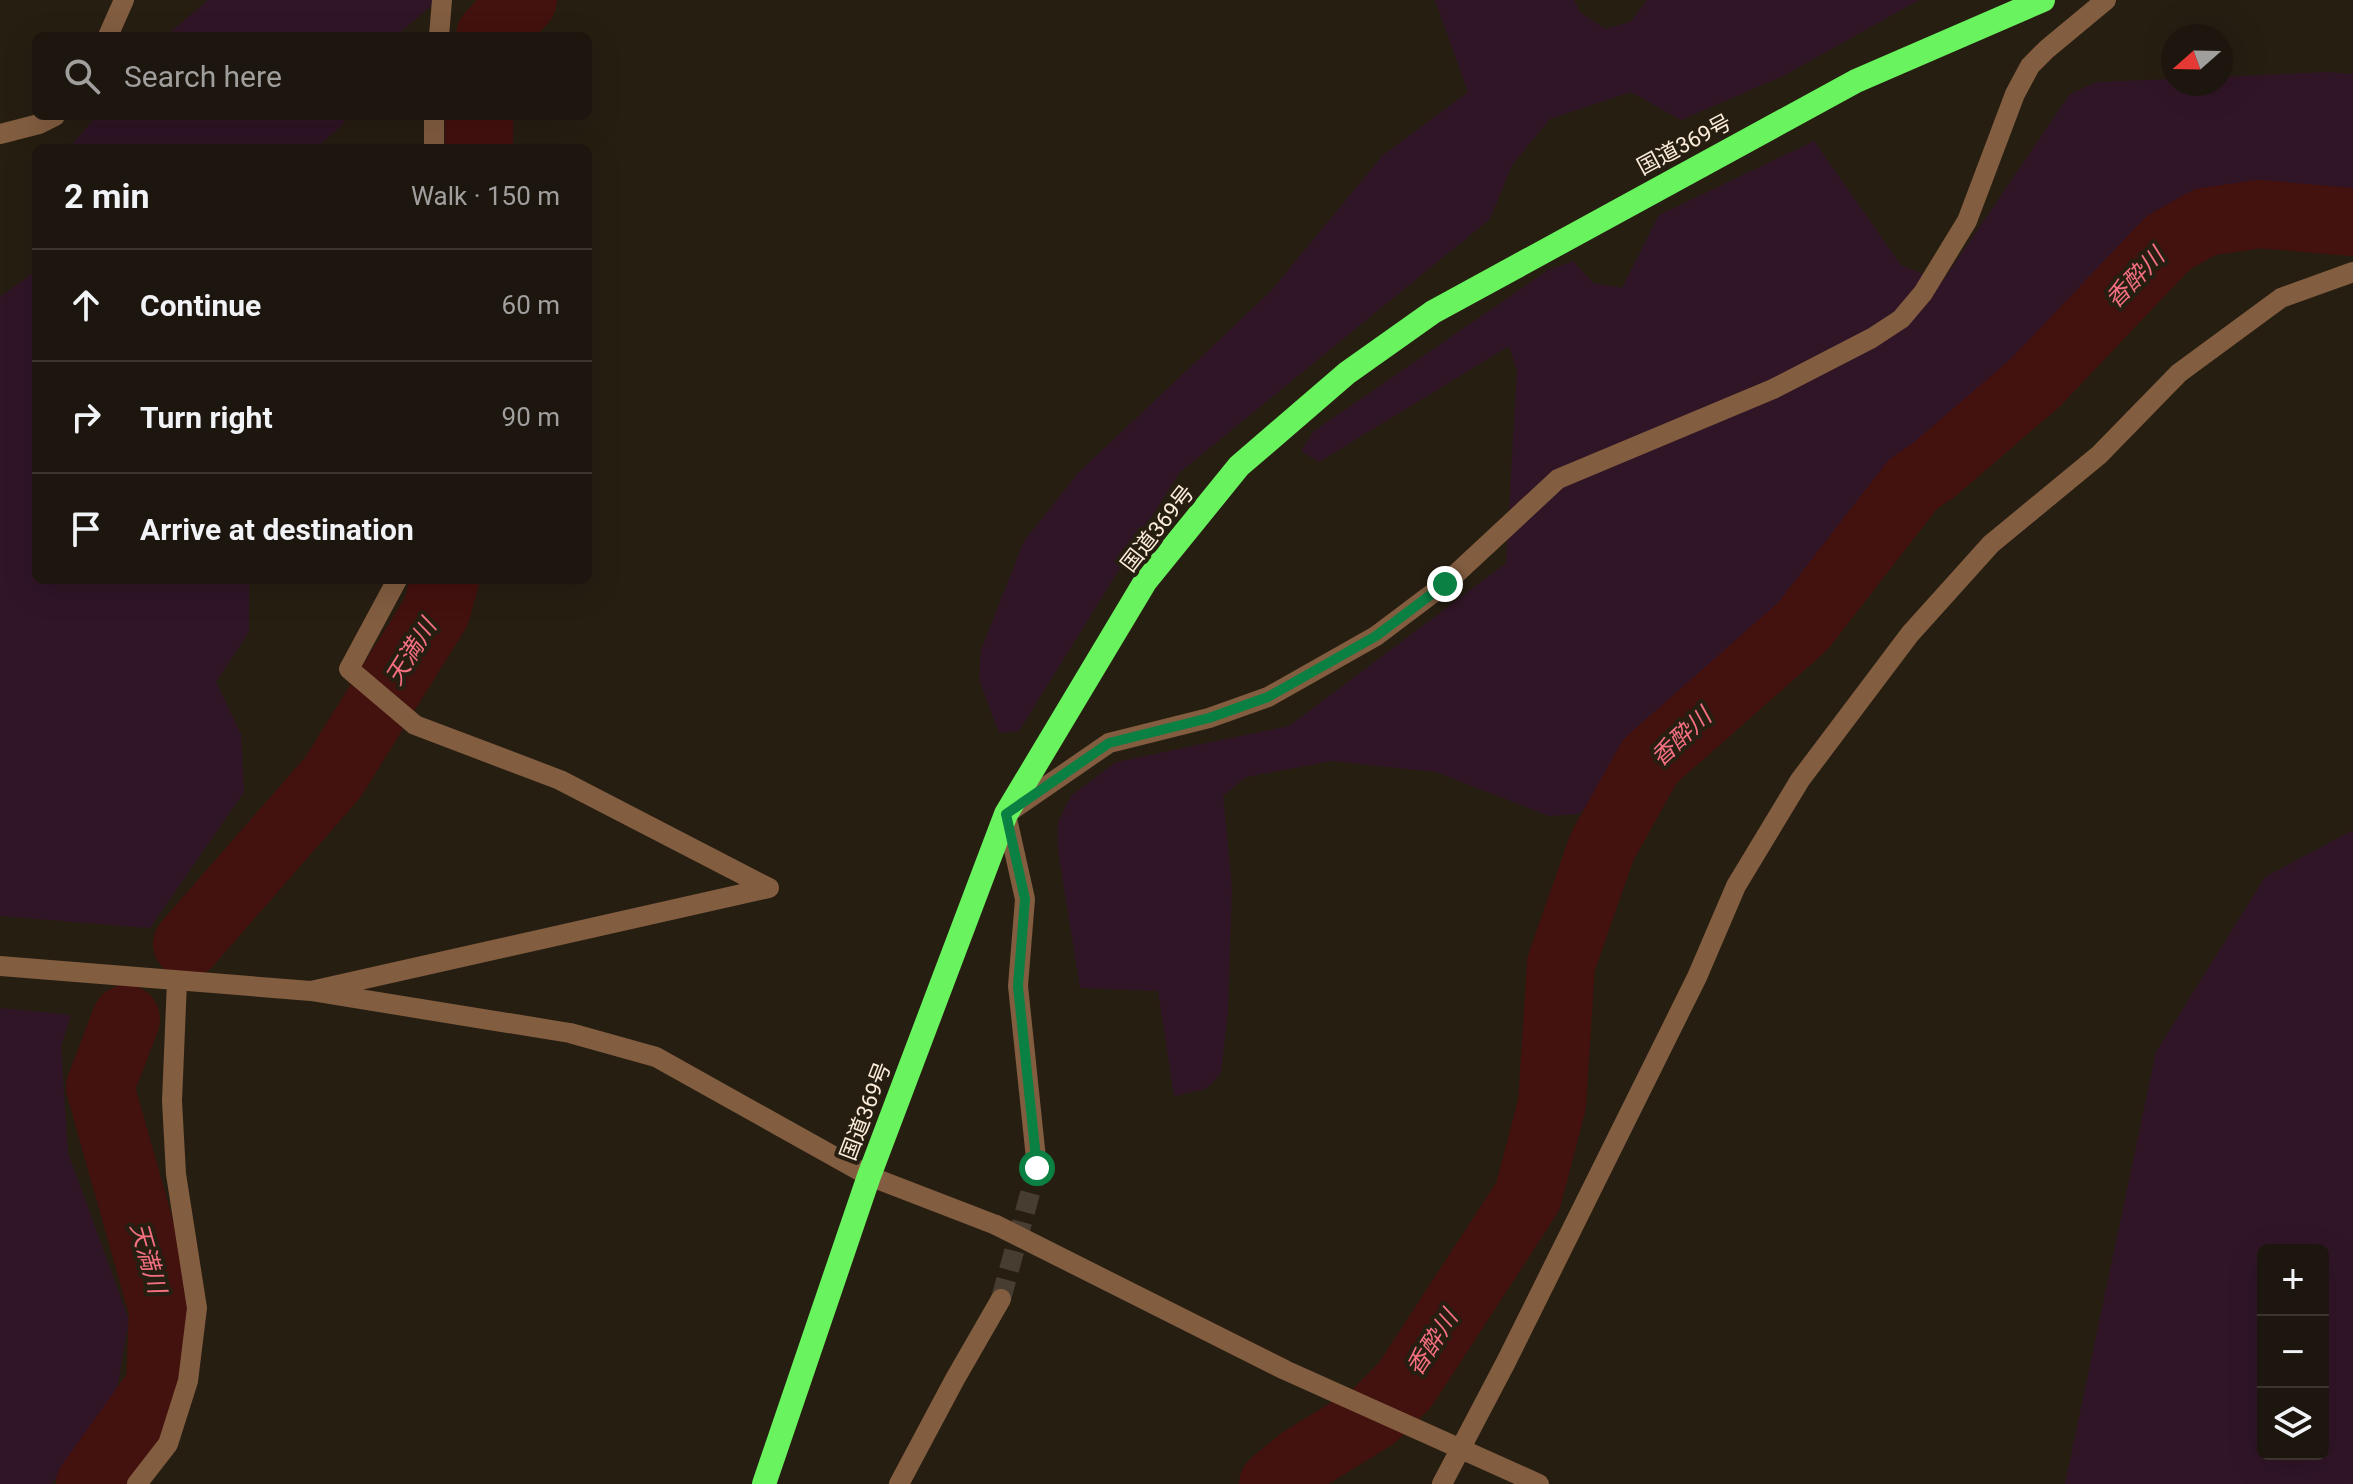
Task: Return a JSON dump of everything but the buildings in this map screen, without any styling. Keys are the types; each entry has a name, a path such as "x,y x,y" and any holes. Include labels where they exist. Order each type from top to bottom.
{"highway":[{"name":"国道369号","path":"764,1484 869,1176 1006,814 1145,582 1239,466 1347,373 1433,312 1856,81 2043,0"}],"street":[{"path":"110,32 124,0"},
{"path":"439,32 442,0"},
{"path":"1037,1168 1018,986 1025,899 1006,814 1109,743 1209,718 1268,697 1376,636 1445,584 1558,479 1773,389 1872,338 1901,319 1923,293 1967,221 2015,94 2030,66 2106,0"},
{"path":"0,134 47,120"},
{"path":"434,120 434,144"},
{"path":"1442,1484 1697,977 1736,886 1800,780 1910,634 1991,544 2099,455 2179,373 2281,298 2353,272"},
{"path":"311,991 769,888 560,780 415,725 349,669 395,584"},
{"path":"0,966 311,991 570,1033 656,1057 869,1176 996,1225 1285,1370 1539,1484"},
{"path":"137,1484 168,1444 188,1381 197,1308 176,1174 173,1130 177,981"},
{"path":"899,1484 1001,1299"}],"shaded area":[{"path":"208,0 438,0 401,32 171,32"},
{"path":"1435,0 1574,0 1580,12 1605,29 1630,22 1647,0 1919,0 1785,75 1681,120 1631,92 1550,119 1512,165 1490,219 1179,473 1019,731 999,733 979,679 981,650 1024,541 1079,472 1270,292 1383,155 1468,92"},
{"path":"2327,72 2353,74 2353,198 2179,205 2149,217 2014,369 1579,814 1549,816 1436,772 1332,761 1246,777 1223,796 1232,888 1228,1012 1221,1073 1206,1089 1174,1096 1158,991 1080,988 1058,850 1058,822 1071,796 1116,762 1289,726 1506,563 1517,371 1509,346 1319,462 1301,451 1314,431 1548,270 1573,261 1593,283 1622,288 1659,215 1814,141 1901,265 1942,282 2070,94 2097,82 2161,79 2161,96 2233,96 2233,76"},
{"path":"94,120 345,120 321,144 72,144"},
{"path":"32,274 32,584 249,584 249,632 216,682 241,734 244,792 150,928 0,916 0,297"},
{"path":"2353,830 2353,1484 2065,1484 2156,1052 2265,877"},
{"path":"0,1008 71,1015 61,1046 68,1153 129,1320 114,1406 51,1484 0,1484"}],"waterway":[{"name":"天満川","path":"494,32 523,0"},
{"name":"天満川","path":"479,120 479,144"},
{"name":"香酔川","path":"1273,1484 1301,1461 1374,1416 1405,1385 1528,1196 1552,1104 1561,964 1602,847 1650,761 1803,626 1913,484 1935,469 2036,382 2168,243 2205,222 2259,214 2353,222"},
{"name":"天満川","path":"187,944 333,777 436,612 444,584"},
{"name":"天満川","path":"90,1484 160,1386 163,1310 100,1087 126,1019"}],"tunnel":[{"path":"1001,1299 1037,1168"}],"route":[{"path":"1037,1168 1018,986 1025,899 1006,814 1109,743 1209,718 1268,697 1376,636 1445,584"}]}
